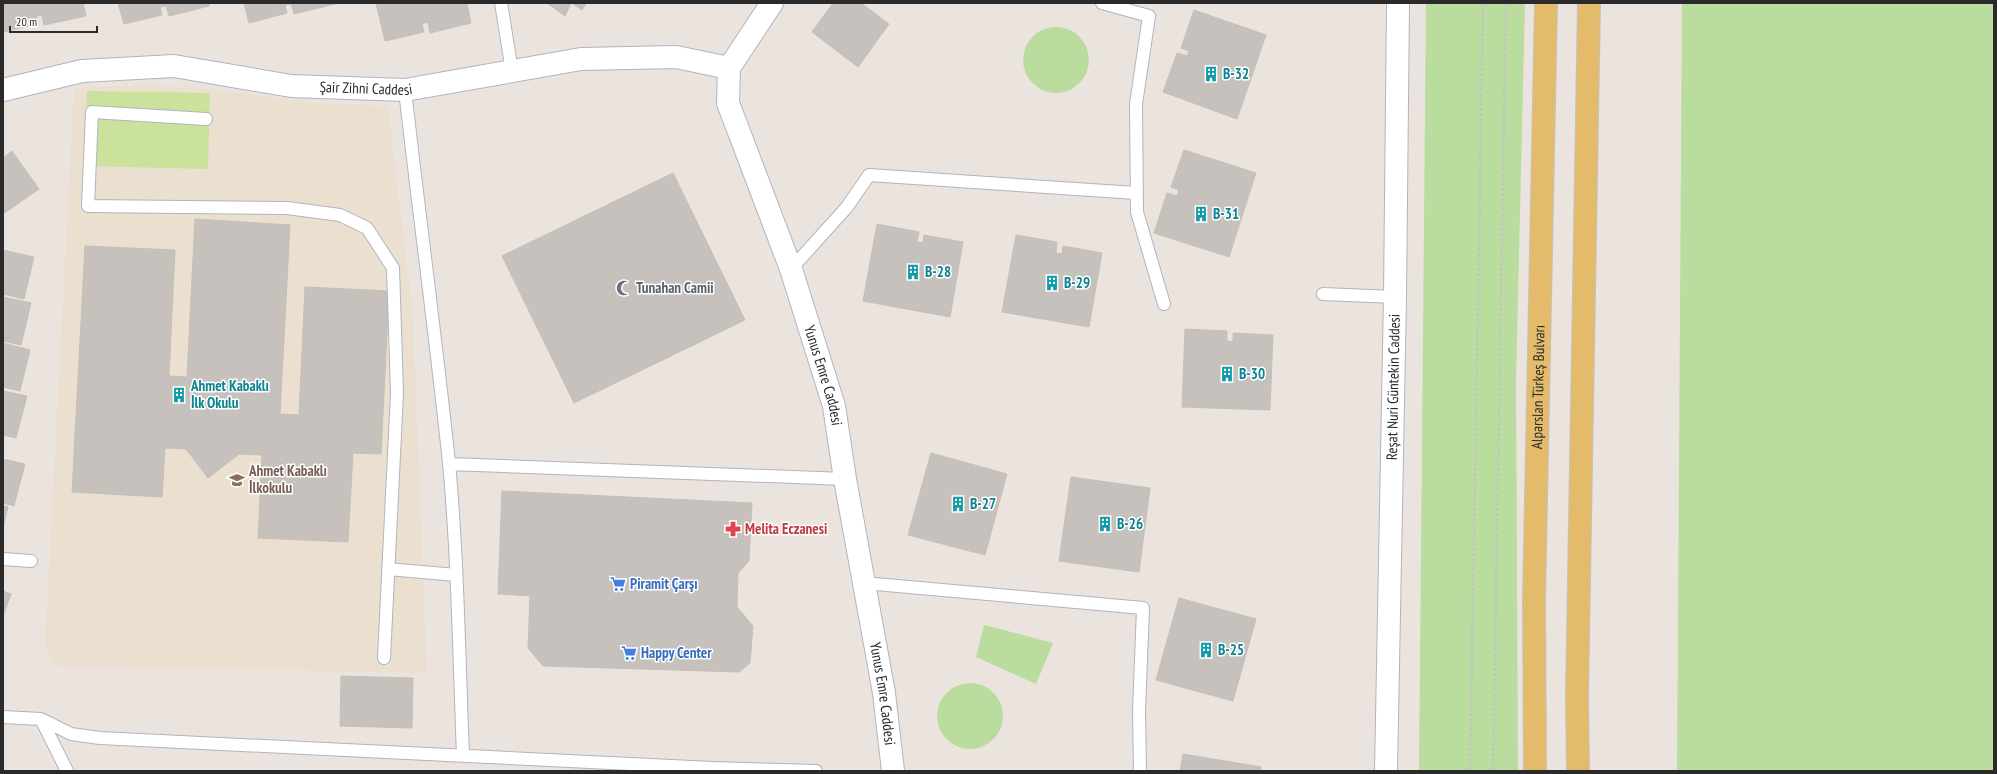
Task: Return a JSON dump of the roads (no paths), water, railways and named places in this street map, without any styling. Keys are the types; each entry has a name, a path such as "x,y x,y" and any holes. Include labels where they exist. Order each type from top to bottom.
{"main road":[{"name":"Alparslan Türkeş Bulvarı","path":"1535,771 1534,599 1546,3"},
{"path":"1578,771 1577,696 1589,3"}],"street":[{"path":"728,68 772,3"},
{"name":"Reşat Nuri Güntekin Caddesi","path":"1386,771 1395,297 1398,3"},
{"name":"Şair Zihni Caddesi","path":"3,90 82,71 174,66 291,86 405,90 581,59 676,57 728,68"},
{"name":"Yunus Emre Caddesi","path":"728,68 728,103 791,269 834,406 845,478 884,693 893,771"}],"lane":[{"path":"501,3 512,71"},
{"path":"1102,3 1149,16 1136,104 1136,212 1164,304"},
{"path":"405,90 449,464 460,630 463,755"},
{"path":"206,118 92,112 88,206 287,208 340,215 367,228 392,268 397,393 384,658"},
{"path":"791,269 846,207 869,175 1136,193"},
{"path":"1322,294 1395,297"},
{"path":"449,464 845,478"},
{"path":"3,559 31,561"},
{"path":"388,569 456,575"},
{"path":"864,584 1143,608 1139,711 1140,771"},
{"path":"3,717 41,719 71,734 100,738 463,755 712,770 816,771"},
{"path":"41,719 67,771"}],"place":[{"name":"B-32","path":"1211,74"},
{"name":"B-31","path":"1201,214"},
{"name":"B-28","path":"913,272"},
{"name":"B-29","path":"1052,283"},
{"name":"Tunahan Camii","path":"624,288"},
{"name":"B-30","path":"1227,374"},
{"name":"Ahmet Kabaklı İlk Okulu","path":"179,395"},
{"name":"Ahmet Kabaklı İlkokulu","path":"237,480"},
{"name":"B-27","path":"958,504"},
{"name":"B-26","path":"1105,524"},
{"name":"Melita Eczanesi","path":"733,529"},
{"name":"Piramit Çarşı","path":"618,584"},
{"name":"B-25","path":"1206,650"},
{"name":"Happy Center","path":"629,653"}]}
